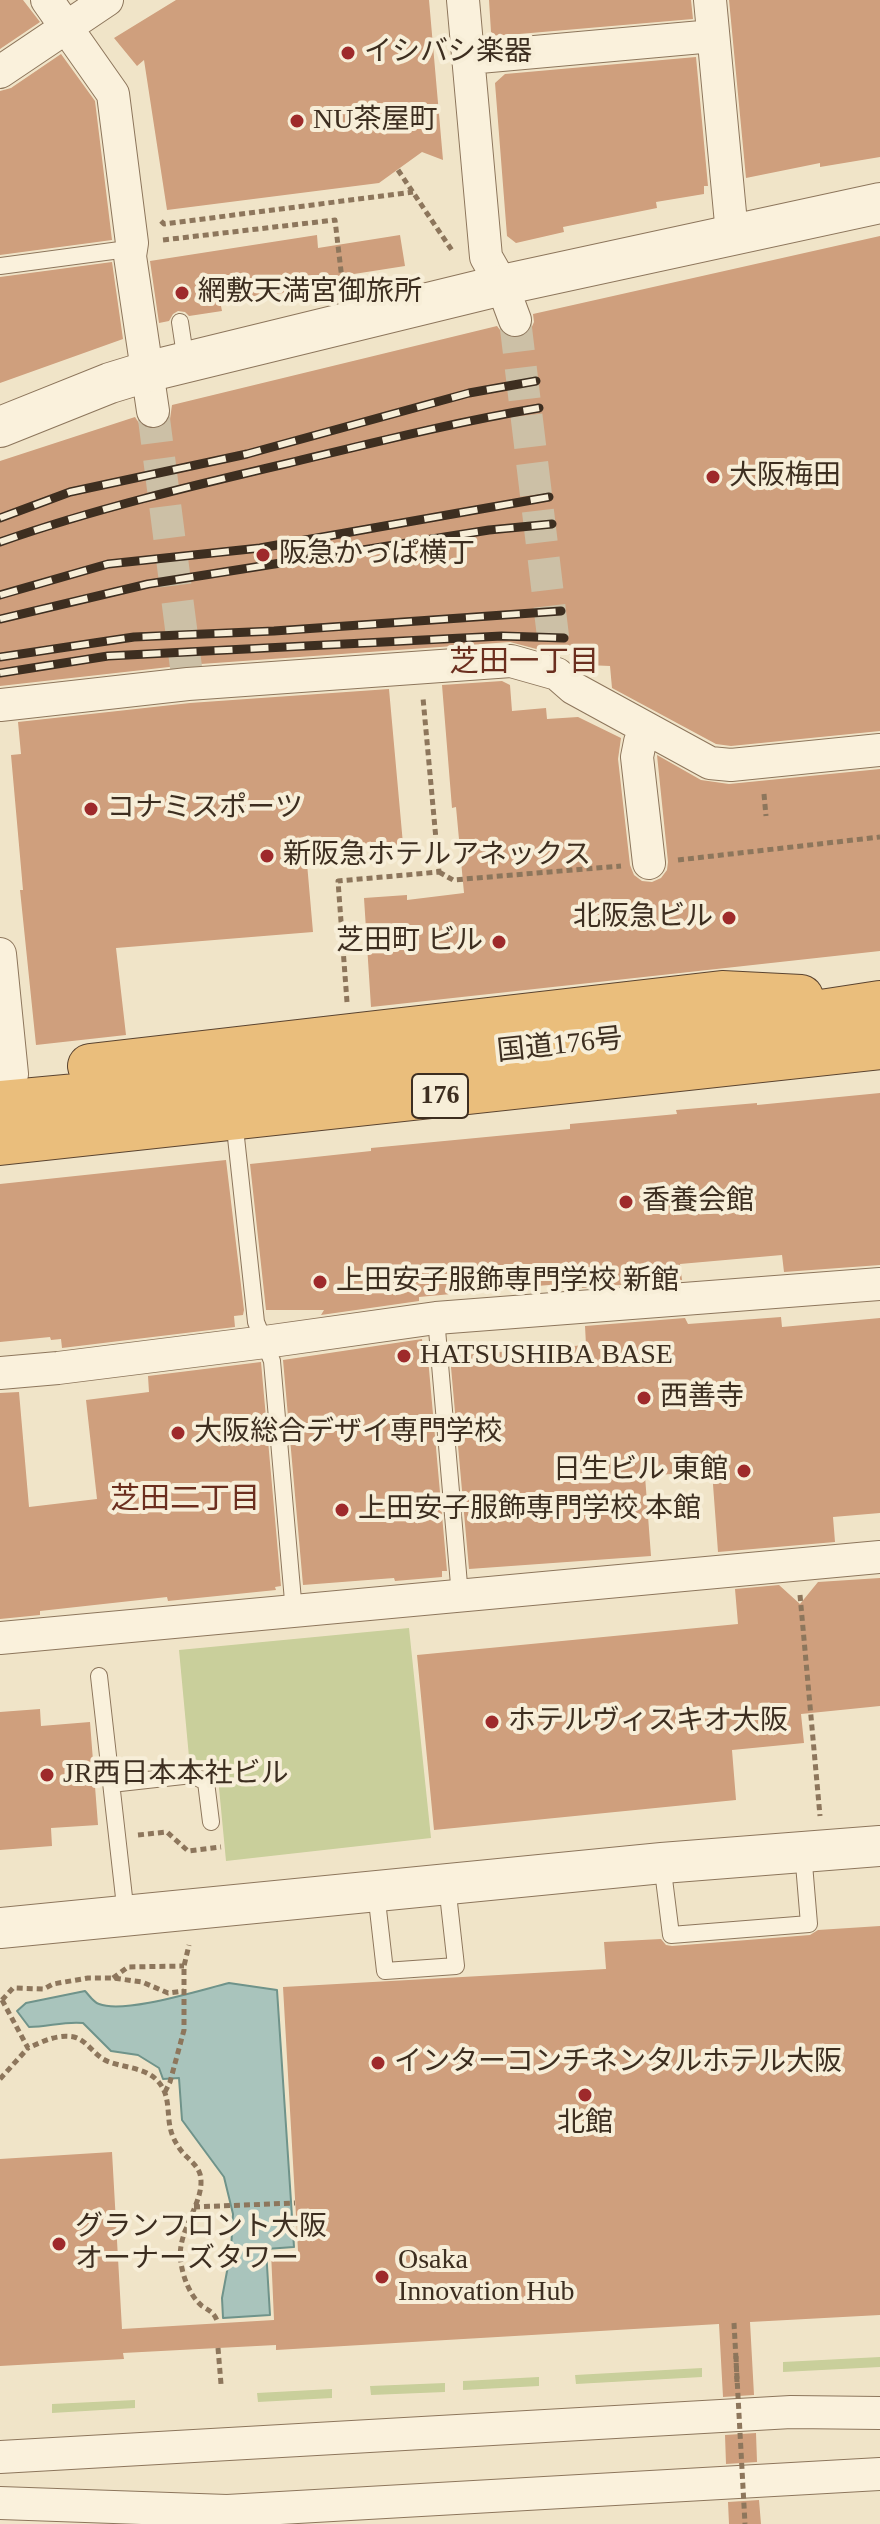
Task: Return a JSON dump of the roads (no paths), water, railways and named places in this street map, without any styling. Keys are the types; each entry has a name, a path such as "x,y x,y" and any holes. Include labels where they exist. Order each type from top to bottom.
{"highway":[{"name":"国道176号","path":"4,1084 349,1035 722,993 880,1002"},
{"name":"国道176号","path":"4,1084 258,1079 726,1027 880,1002"},
{"name":"国道176号","path":"0,1143 880,1047"}],"street":[{"path":"47,0 113,94 132,243 130,256 153,411"},
{"path":"0,72 107,0"},
{"path":"463,0 486,257 508,302"},
{"path":"710,0 732,234"},
{"path":"468,58 713,36"},
{"path":"0,427 146,372 508,302 732,234 880,203"},
{"path":"0,705 188,680 421,669 511,661 556,664 573,688 710,763 731,765 880,750"},
{"path":"645,728 637,757 649,863"},
{"path":"0,954 4,1084"},
{"path":"0,1373 265,1342 436,1318 880,1284"},
{"path":"0,1638 880,1557"},
{"path":"0,1928 662,1863 880,1846"},
{"path":"0,2457 791,2412 880,2413"},
{"path":"0,2503 227,2511 880,2474"}],"lane":[{"path":"0,266 120,250 132,243"},
{"path":"180,322 186,362"},
{"path":"234,1119 256,1322 272,1361 294,1612"},
{"path":"436,1318 460,1596"},
{"path":"99,1676 126,1915"},
{"path":"111,1784 192,1775 206,1782 211,1822"},
{"path":"662,1863 671,1935 809,1924 813,1850"},
{"path":"376,1890 385,1971 456,1966 447,1884"}],"water":[{"path":"229,1983 277,1990 294,2247 266,2249 270,2315 223,2318 222,2298 231,2250 233,2214 224,2177 182,2120 179,2078 163,2079 159,2068 138,2055 111,2051 83,2023 29,2027 17,2011 26,2003 85,1991 99,2004 126,2006"}],"tunnel":[{"path":"515,320 555,653"},
{"path":"153,411 187,675"}],"railway":[{"path":"0,518 70,492 247,454 469,393 536,381"},
{"path":"0,542 179,489 414,433 539,408"},
{"path":"0,595 108,564 260,548 549,497"},
{"path":"0,619 148,584 489,530 552,524"},
{"path":"0,657 134,637 274,631 561,611"},
{"path":"0,673 108,656 502,636 564,638"}],"place":[{"name":"イシバシ楽器","path":"348,53"},
{"name":"NU茶屋町","path":"297,121"},
{"name":"網敷天満宮御旅所","path":"182,293"},
{"name":"大阪梅田","path":"713,477"},
{"name":"阪急かっぱ横丁","path":"263,555"},
{"name":"コナミスポーツ","path":"91,809"},
{"name":"新阪急ホテルアネックス","path":"267,856"},
{"name":"北阪急ビル","path":"729,918"},
{"name":"芝田町 ビル","path":"499,942"},
{"name":"香養会館","path":"626,1202"},
{"name":"上田安子服飾専門学校 新館","path":"320,1282"},
{"name":"HATSUSHIBA BASE","path":"404,1356"},
{"name":"西善寺","path":"644,1398"},
{"name":"大阪総合デザイ専門学校","path":"178,1433"},
{"name":"日生ビル 東館","path":"744,1471"},
{"name":"上田安子服飾専門学校 本館","path":"342,1510"},
{"name":"ホテルヴィスキオ大阪","path":"492,1722"},
{"name":"JR西日本本社ビル","path":"47,1775"},
{"name":"インターコンチネンタルホテル大阪","path":"378,2063"},
{"name":"北館","path":"585,2095"},
{"name":"グランフロント大阪 オーナーズタワー","path":"59,2244"},
{"name":"Osaka Innovation Hub","path":"382,2277"}],"district":[{"name":"芝田一丁目","path":"524,663"},
{"name":"芝田二丁目","path":"185,1500"}]}
